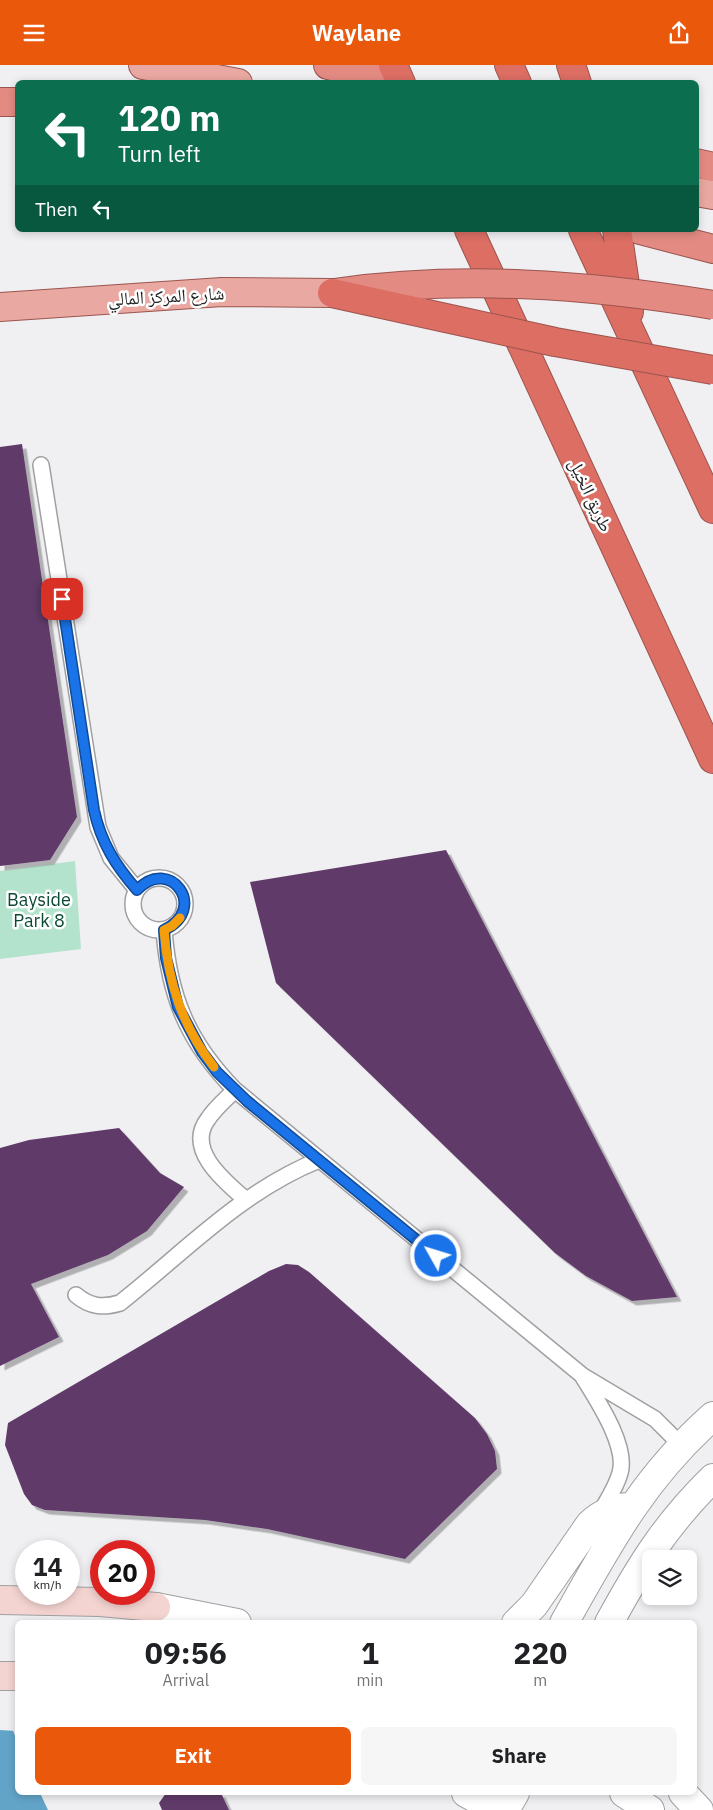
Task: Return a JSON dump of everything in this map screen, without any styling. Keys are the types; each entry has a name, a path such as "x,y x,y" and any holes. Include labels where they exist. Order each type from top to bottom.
{"highway":[{"path":"328,65 388,80"},
{"path":"393,65 399,80"},
{"path":"509,65 516,80"},
{"path":"571,65 576,80"},
{"path":"0,102 15,102"},
{"path":"699,164 713,167"},
{"name":"طريق الخيل","path":"470,232 713,759"},
{"path":"584,232 632,338 711,501"},
{"path":"617,232 632,338"},
{"path":"648,232 713,249"},
{"path":"332,293 418,283 525,284 596,289 713,305"},
{"path":"332,293 555,342 713,370"}],"main road":[{"path":"143,65 222,80"},
{"path":"699,192 713,195"},
{"name":"شارع المركز المالي","path":"0,307 222,291 332,293"},
{"path":"0,1600 55,1600 156,1607"},
{"path":"0,1676 15,1676"}],"street":[{"path":"566,1620 631,1507 678,1449 713,1416"},
{"path":"617,1615 655,1543 674,1519 713,1478"},
{"path":"519,1620 534,1605 582,1534 599,1516 614,1508 631,1507"},
{"path":"156,1607 222,1620"},
{"path":"471,1795 497,1810"},
{"path":"505,1810 513,1795"},
{"path":"627,1795 650,1810"},
{"path":"685,1795 699,1810"}],"lane":[{"path":"41,465 98,827 111,858 137,890"},
{"path":"152,879 170,881 178,886 183,894 184,912 179,920 164,930 148,928 137,918 132,904 137,890 152,879"},
{"path":"164,930 166,958 178,1007 202,1052 235,1090 583,1376 655,1419 673,1437 678,1449"},
{"path":"235,1090 207,1119 202,1129 200,1141 204,1153 212,1166 245,1199"},
{"path":"76,1295 85,1302 97,1306 109,1307 120,1303 245,1199 280,1177 319,1159"},
{"path":"583,1376 601,1406 620,1452 619,1476 599,1516"}],"green space":[{"name":"Bayside Park 8","path":"75,861 81,949 0,959 0,871"}],"water":[{"path":"0,1696 15,1736 15,1795 41,1795 48,1810 0,1810"}],"pier":[{"path":"0,1694 15,1731 0,1730"}],"building":[{"path":"22,444 77,817 50,860 0,866 0,447"},
{"path":"446,850 677,1297 632,1301 586,1276 555,1253 276,983 250,882"},
{"path":"119,1128 160,1173 184,1187 147,1231 108,1255 31,1284 59,1337 0,1366 0,1148 29,1140"},
{"path":"286,1264 298,1265 309,1272 475,1418 487,1434 495,1451 497,1469 405,1559 267,1529 205,1520 45,1510 32,1505 24,1494 5,1445 8,1423 269,1271"},
{"path":"165,1795 222,1795 229,1810 162,1810 159,1803"}],"slow traffic":[{"path":"180,918 172,926 164,930 166,958 171,983 178,1007 189,1030 202,1052 214,1067"}],"route":[{"path":"62,599 94,810 104,843 111,858 137,890 144,883 152,879 161,878 178,886 183,894 184,912 179,920 164,930 166,958 171,983 178,1007 189,1030 217,1072 247,1101 436,1256"}]}
